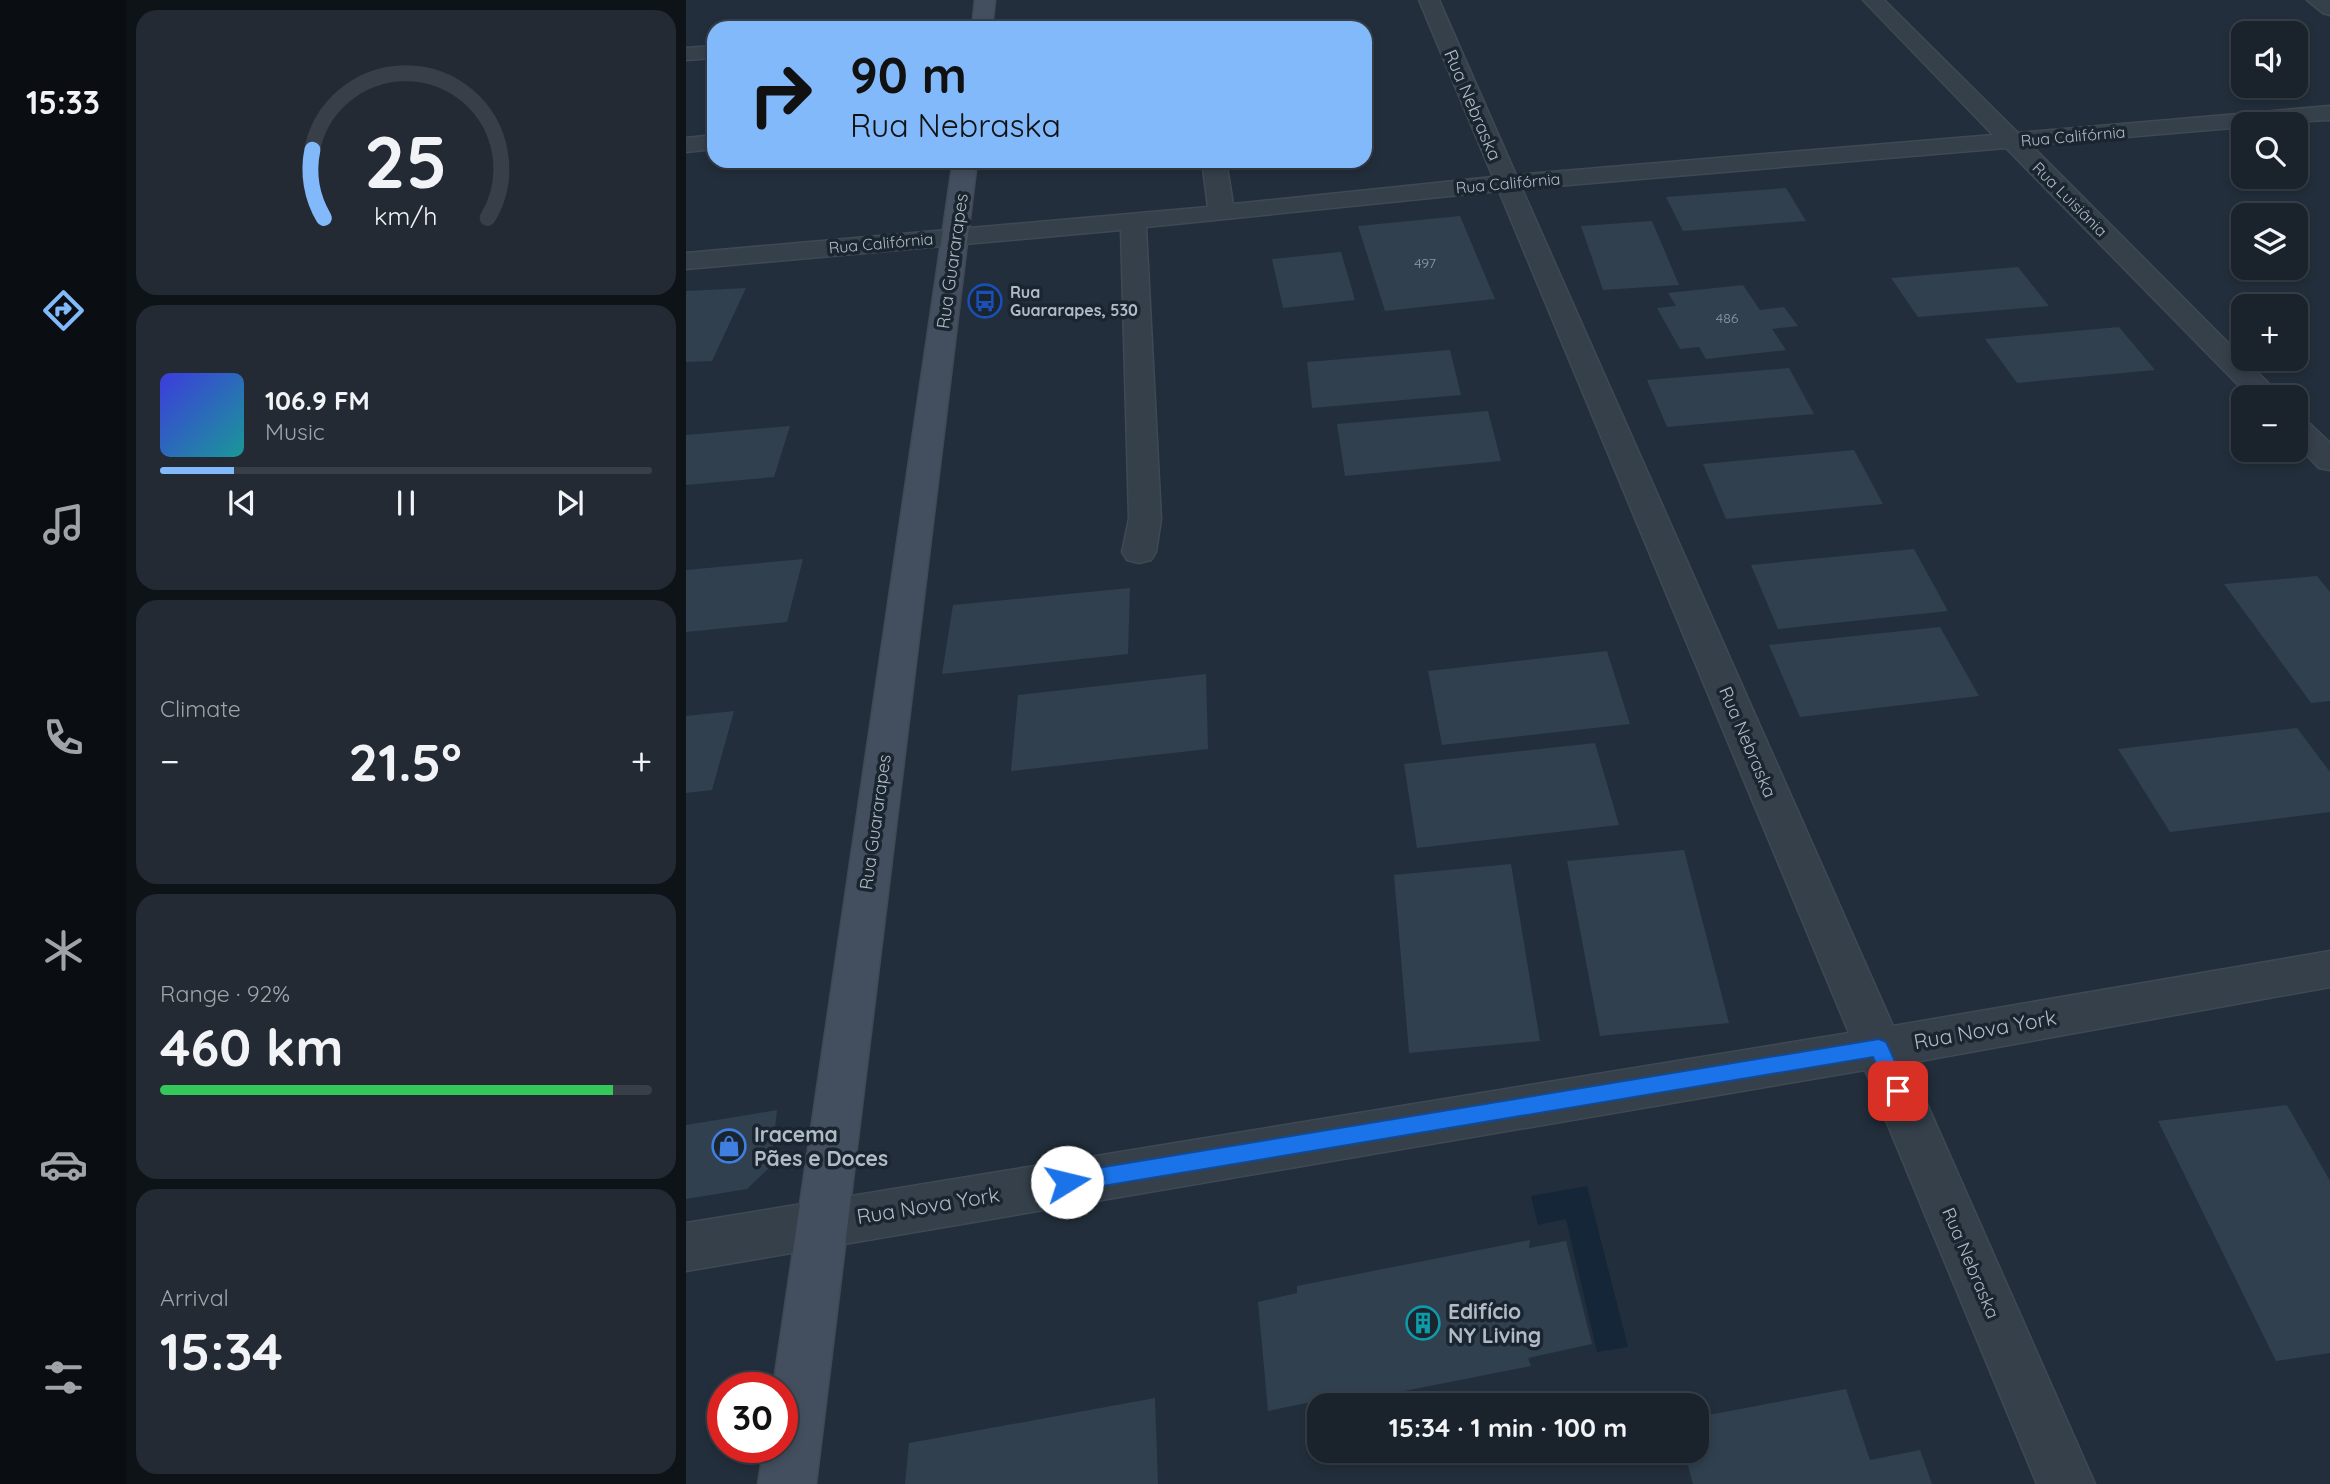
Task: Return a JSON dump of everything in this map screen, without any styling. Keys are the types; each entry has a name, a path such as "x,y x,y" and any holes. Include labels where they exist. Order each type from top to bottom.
{"street":[{"path":"983,21 985,0"},
{"name":"Rua Nebraska","path":"1429,0 2066,1484"},
{"name":"Rua Luisiânia","path":"1873,0 2255,385"},
{"path":"2317,0 2330,9"},
{"path":"686,54 707,52"},
{"name":"Rua Califórnia","path":"686,261 1223,213 1506,183 2330,113"},
{"path":"686,145 707,143"},
{"name":"Rua Guararapes","path":"787,1484 820,1223 964,168"},
{"path":"1215,168 1223,213"},
{"path":"1133,221 1145,519 1139,552"},
{"path":"2308,439 2330,461"},
{"name":"Rua Nova York","path":"686,1247 1879,1048 2330,969"}],"water":[{"path":"1587,1186 1628,1347 1597,1352 1566,1219 1538,1225 1531,1196"}],"building":[{"path":"1786,188 1806,221 1683,231 1666,197"},
{"path":"1460,216 1495,299 1385,311 1358,226"},
{"path":"1652,221 1679,285 1603,290 1581,226"},
{"path":"1341,252 1355,300 1283,308 1272,259"},
{"path":"2018,267 2049,306 1918,317 1891,278"},
{"path":"1743,285 1760,310 1784,307 1798,326 1772,329 1786,350 1706,359 1699,347 1680,349 1657,308 1676,306 1668,293"},
{"path":"746,288 712,361 686,362 686,291"},
{"path":"2119,327 2155,370 2017,383 1985,339"},
{"path":"1450,350 1461,395 1312,408 1307,362"},
{"path":"1789,368 1814,414 1667,427 1647,380"},
{"path":"1488,411 1501,461 1345,476 1337,424"},
{"path":"790,426 774,477 686,485 686,435"},
{"path":"1854,450 1883,504 1726,519 1703,464"},
{"path":"1914,549 1948,611 1778,629 1751,565"},
{"path":"803,559 787,622 686,632 686,570"},
{"path":"2317,576 2330,592 2330,701 2311,703 2224,584"},
{"path":"1130,588 1128,654 942,674 953,605"},
{"path":"1940,627 1979,696 1800,717 1769,645"},
{"path":"1607,651 1630,724 1442,745 1428,671"},
{"path":"1206,674 1208,749 1011,771 1018,695"},
{"path":"734,711 712,790 686,793 686,716"},
{"path":"2297,728 2330,772 2330,812 2170,832 2118,749"},
{"path":"1595,743 1619,825 1417,848 1404,764"},
{"path":"1684,850 1729,1023 1600,1036 1567,861"},
{"path":"1511,864 1540,1041 1409,1053 1394,875"},
{"path":"2287,1105 2330,1181 2330,1353 2276,1361 2158,1121"},
{"name":"Iracema Pães e Doces","path":"777,1110 771,1166 747,1189 686,1199 686,1125"},
{"name":"Edifício NY Living","path":"1530,1240 1529,1248 1566,1241 1592,1344 1528,1358 1531,1366 1394,1393 1307,1393 1307,1403 1268,1411 1258,1302 1297,1293 1297,1286"},
{"path":"1846,1389 1870,1460 1920,1450 1932,1484 1693,1484 1687,1463 1709,1463 1709,1415"},
{"path":"1155,1398 1158,1484 905,1484 909,1443"}],"place":[{"name":"Rua Guararapes, 530","path":"985,301"},
{"name":"Iracema Pães e Doces","path":"729,1146"},
{"name":"Edifício NY Living","path":"1423,1323"}],"route":[{"path":"1067,1182 1879,1048 1898,1091"}]}
